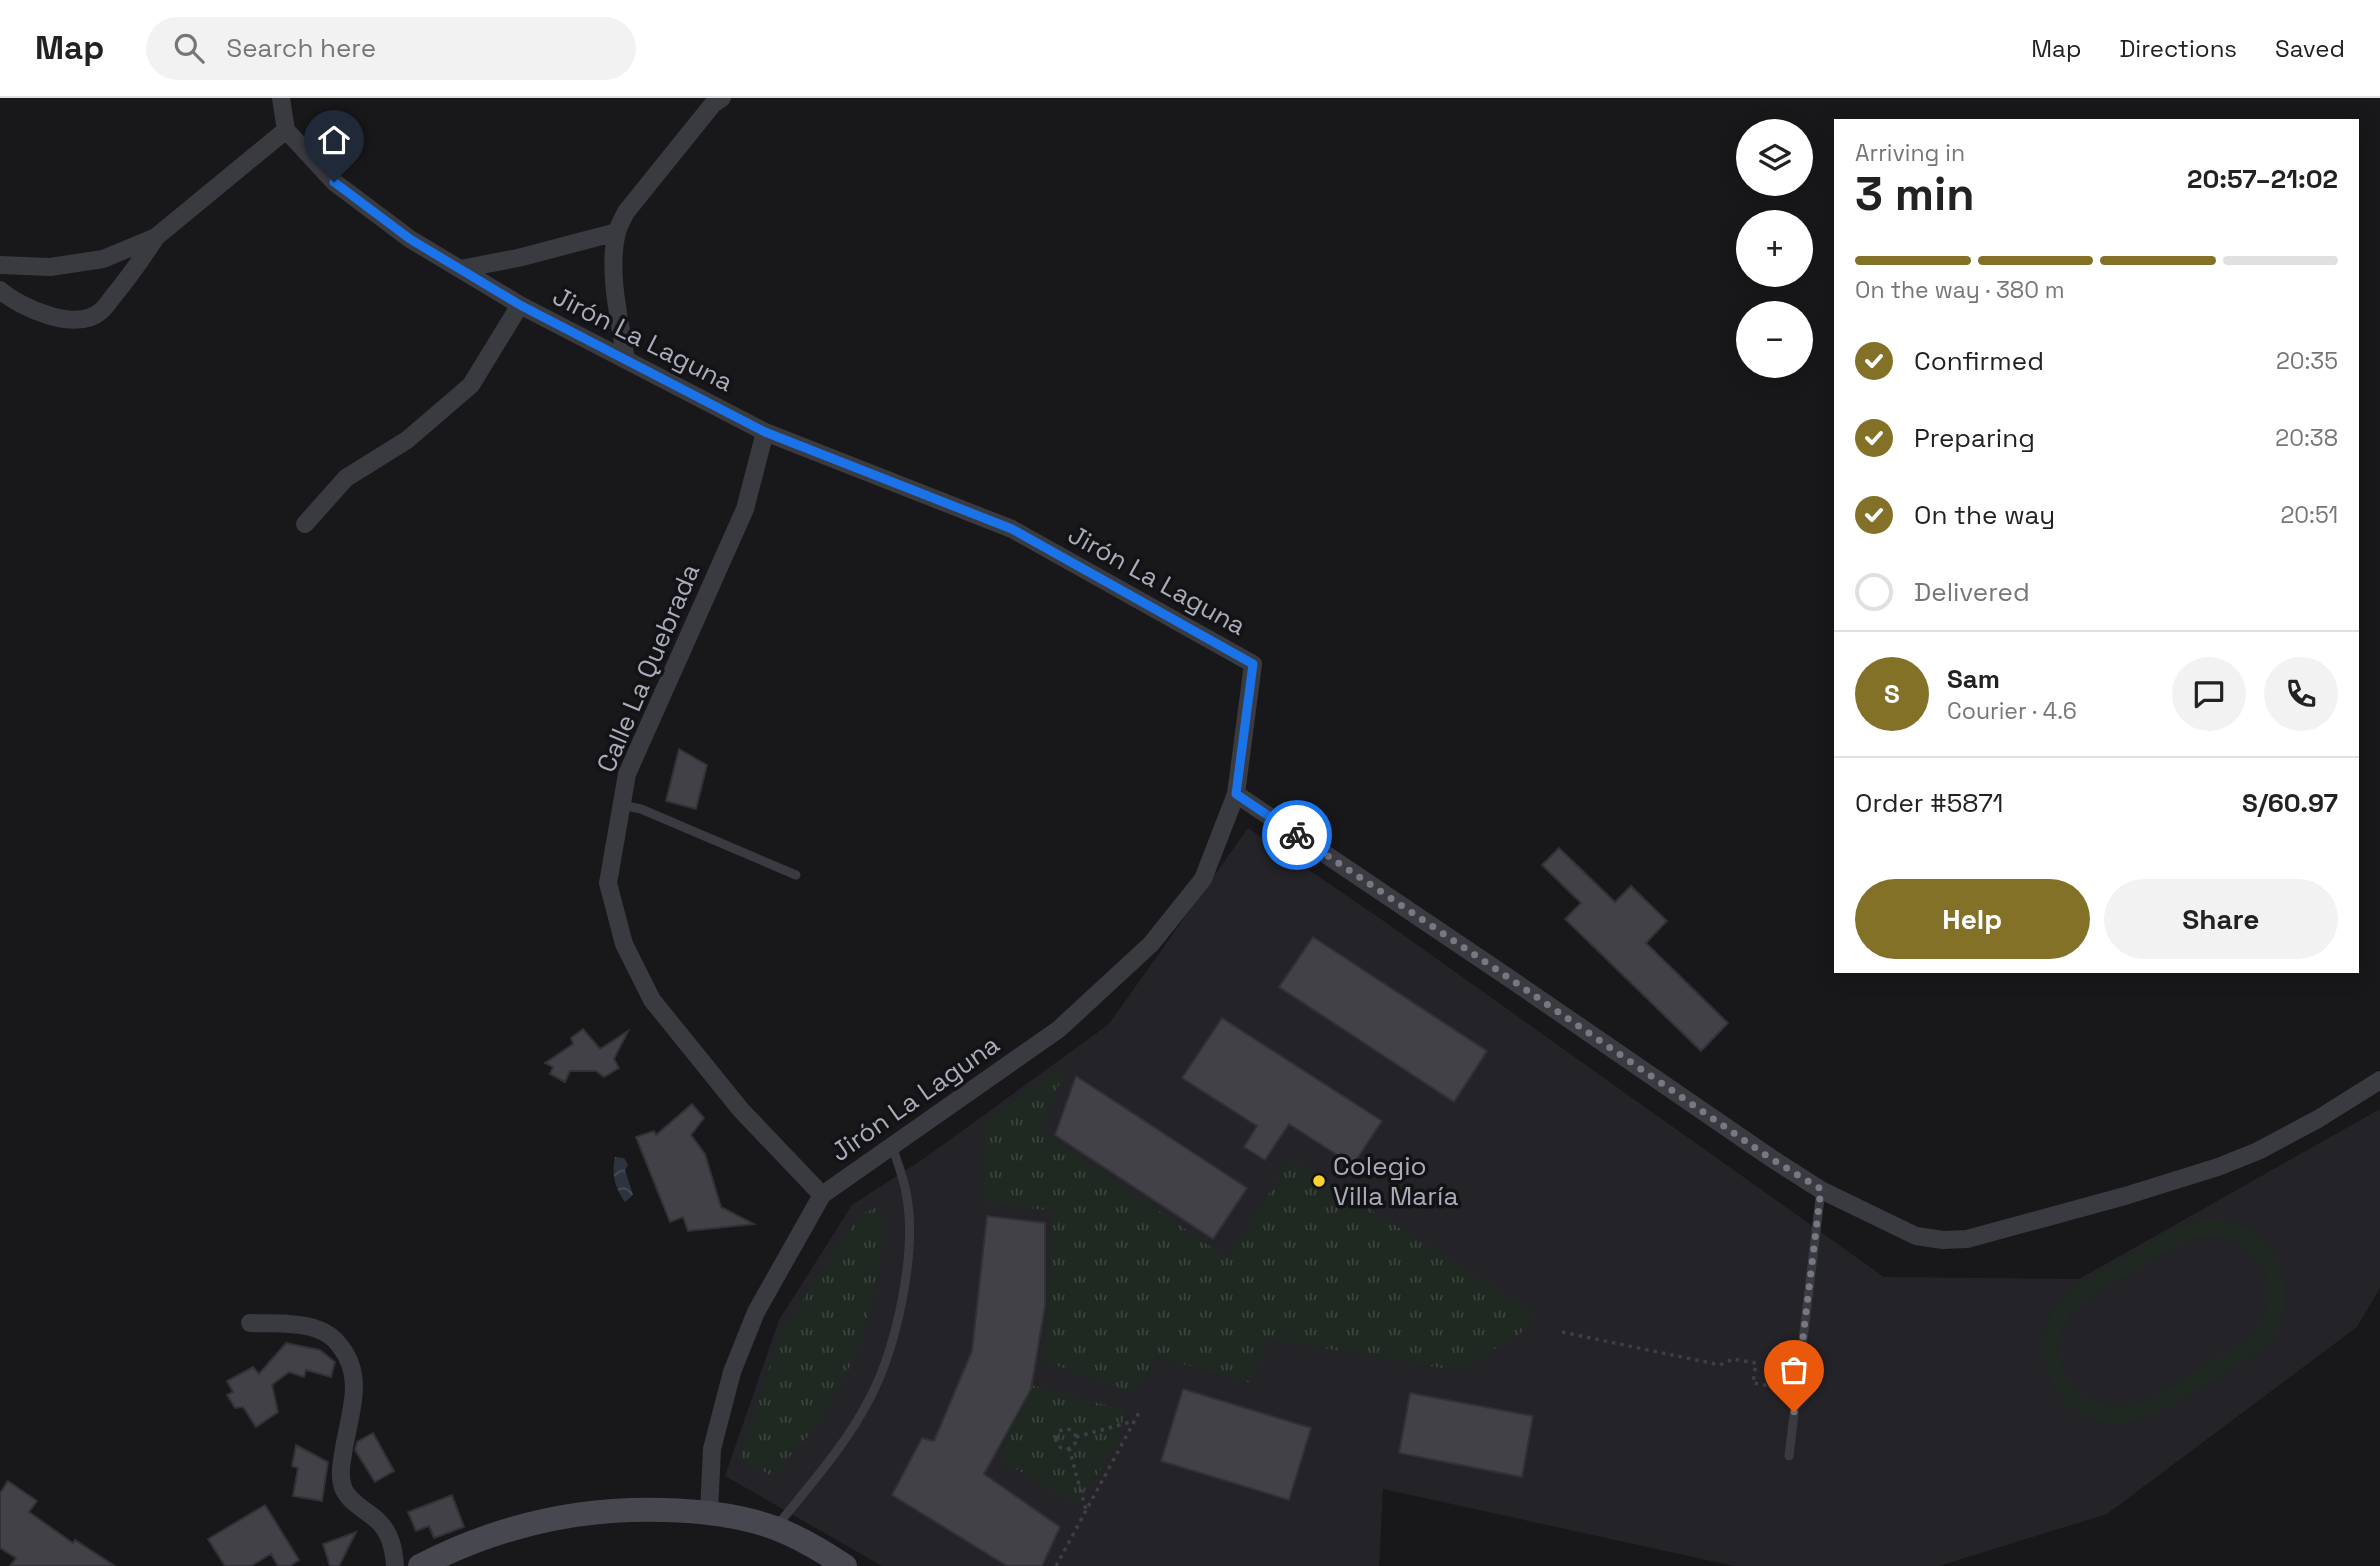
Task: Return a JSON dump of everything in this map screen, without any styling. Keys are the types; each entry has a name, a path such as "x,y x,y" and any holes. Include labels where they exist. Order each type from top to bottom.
{"street":[{"path":"0,265 50,267 103,259 156,237 286,130 281,98"},
{"path":"626,360 616,303 614,260 617,232 626,212 713,104 722,98"},
{"name":"Jirón La Laguna","path":"286,130 334,182 410,239 520,305 765,432 1012,529 1253,664 1236,794 1203,879 1151,944 1059,1029 822,1195 756,1312 732,1372 712,1449 709,1511"},
{"path":"460,269 518,258 617,232"},
{"path":"0,290 29,308 50,316 69,320 100,313 139,264 156,237"},
{"path":"305,524 346,478 407,440 471,385 520,305"},
{"name":"Calle La Quebrada","path":"765,432 745,509 627,774 608,883 624,944 652,1000 741,1110 822,1195"},
{"path":"1236,794 1770,1158 1821,1189 1916,1236 1943,1240 1967,1239 2125,1196 2218,1167 2258,1151 2318,1119 2380,1080"},
{"path":"250,1323 312,1327 337,1341 348,1356 355,1380 342,1462 344,1489 359,1507 380,1523 393,1545 395,1566"},
{"path":"420,1566 454,1548 513,1527 572,1514 628,1509 709,1511 775,1528 831,1556 845,1566"}],"lane":[{"path":"622,804 641,809 796,875"},
{"path":"775,1528 833,1457 871,1398 893,1339 910,1243 906,1193 892,1146"},
{"path":"1789,1456 1821,1189"}],"path":[{"path":"1562,1332 1720,1365 1733,1359 1756,1363 1753,1383 1797,1390"},
{"path":"1057,1566 1141,1409"},
{"path":"1076,1437 1134,1421"},
{"path":"1067,1429 1076,1437 1075,1445 1069,1448 1058,1444 1058,1434 1067,1429"},
{"path":"1069,1448 1086,1510"}],"shaded area":[{"name":"Colegio Villa María","path":"1248,828 1385,922 1884,1277 2079,1279 2380,1109 2380,1288 2357,1327 2107,1514 1939,1566 1734,1566 1383,1489 1379,1566 882,1566 725,1476 779,1320 852,1205 926,1157 1109,1024"}],"green space":[{"path":"1060,1068 1064,1073 1040,1129 1227,1258 1291,1160 1532,1311 1529,1328 1459,1371 1269,1339 1251,1383 1157,1357 1134,1393 1044,1361 1052,1211 983,1202 985,1121"},
{"path":"877,1207 886,1219 876,1285 858,1351 818,1425 772,1476 740,1459 780,1334 860,1215"},
{"path":"2211,1219 2242,1226 2268,1247 2277,1261 2285,1292 2284,1309 2271,1339 2225,1373 2178,1401 2138,1420 2125,1423 2104,1422 2086,1416 2070,1405 2049,1374 2044,1355 2045,1335 2055,1308 2071,1290 2166,1233 2192,1222","holes":["2213,1236 2232,1241 2247,1249 2258,1260 2266,1274 2269,1289 2268,1305 2262,1321 2251,1337 2151,1399 2124,1406 2100,1404 2081,1395 2068,1380 2060,1362 2059,1341 2067,1321 2083,1301 2185,1241"]},
{"path":"1023,1383 1125,1410 1119,1441 1077,1505 1001,1460"}],"water":[{"path":"615,1157 624,1158 628,1165 625,1170 633,1195 625,1202 615,1181"}],"building":[{"path":"679,749 707,765 696,809 666,801"},
{"path":"1559,848 1615,902 1631,886 1667,921 1646,943 1728,1023 1701,1051 1565,919 1581,903 1542,865"},
{"path":"1313,937 1487,1051 1454,1102 1279,987"},
{"path":"1222,1018 1382,1121 1353,1165 1289,1124 1265,1160 1244,1147 1257,1126 1182,1078"},
{"path":"583,1029 600,1049 628,1031 614,1059 619,1068 604,1077 596,1071 570,1071 565,1082 550,1074 553,1067 545,1063 573,1044 571,1038"},
{"path":"1076,1076 1247,1188 1213,1239 1055,1135"},
{"path":"692,1104 704,1118 691,1135 705,1154 721,1207 754,1224 688,1231 683,1217 670,1222 636,1137 654,1131 656,1135"},
{"path":"987,1216 1045,1223 1045,1306 1031,1389 984,1474 1060,1527 1042,1566 1007,1566 892,1495 922,1438 934,1441 972,1351"},
{"path":"286,1343 320,1350 335,1362 331,1377 306,1370 304,1377 289,1372 272,1385 278,1412 256,1427 243,1407 235,1408 227,1395 233,1392 227,1381 253,1367 259,1374"},
{"path":"1183,1389 1311,1428 1289,1500 1161,1461"},
{"path":"1410,1393 1533,1416 1522,1477 1399,1453"},
{"path":"373,1433 394,1471 375,1482 355,1450 357,1442"},
{"path":"296,1445 328,1462 322,1501 293,1496 298,1468 292,1466"},
{"path":"8,1481 37,1501 29,1512 73,1543 75,1540 115,1566 10,1566 16,1558 0,1548 0,1493"},
{"path":"452,1495 464,1527 434,1538 429,1526 416,1531 408,1512"},
{"path":"265,1505 299,1560 290,1566 278,1566 271,1554 251,1566 225,1566 208,1539"},
{"path":"356,1532 339,1566 330,1566 323,1544"}],"way so far":[{"path":"1297,835 1770,1158 1821,1189 1794,1412"}],"place":[{"name":"Colegio Villa María","path":"1319,1181"}],"route":[{"path":"334,182 410,239 520,305 765,432 1012,529 1253,664 1236,794 1297,835"}]}
